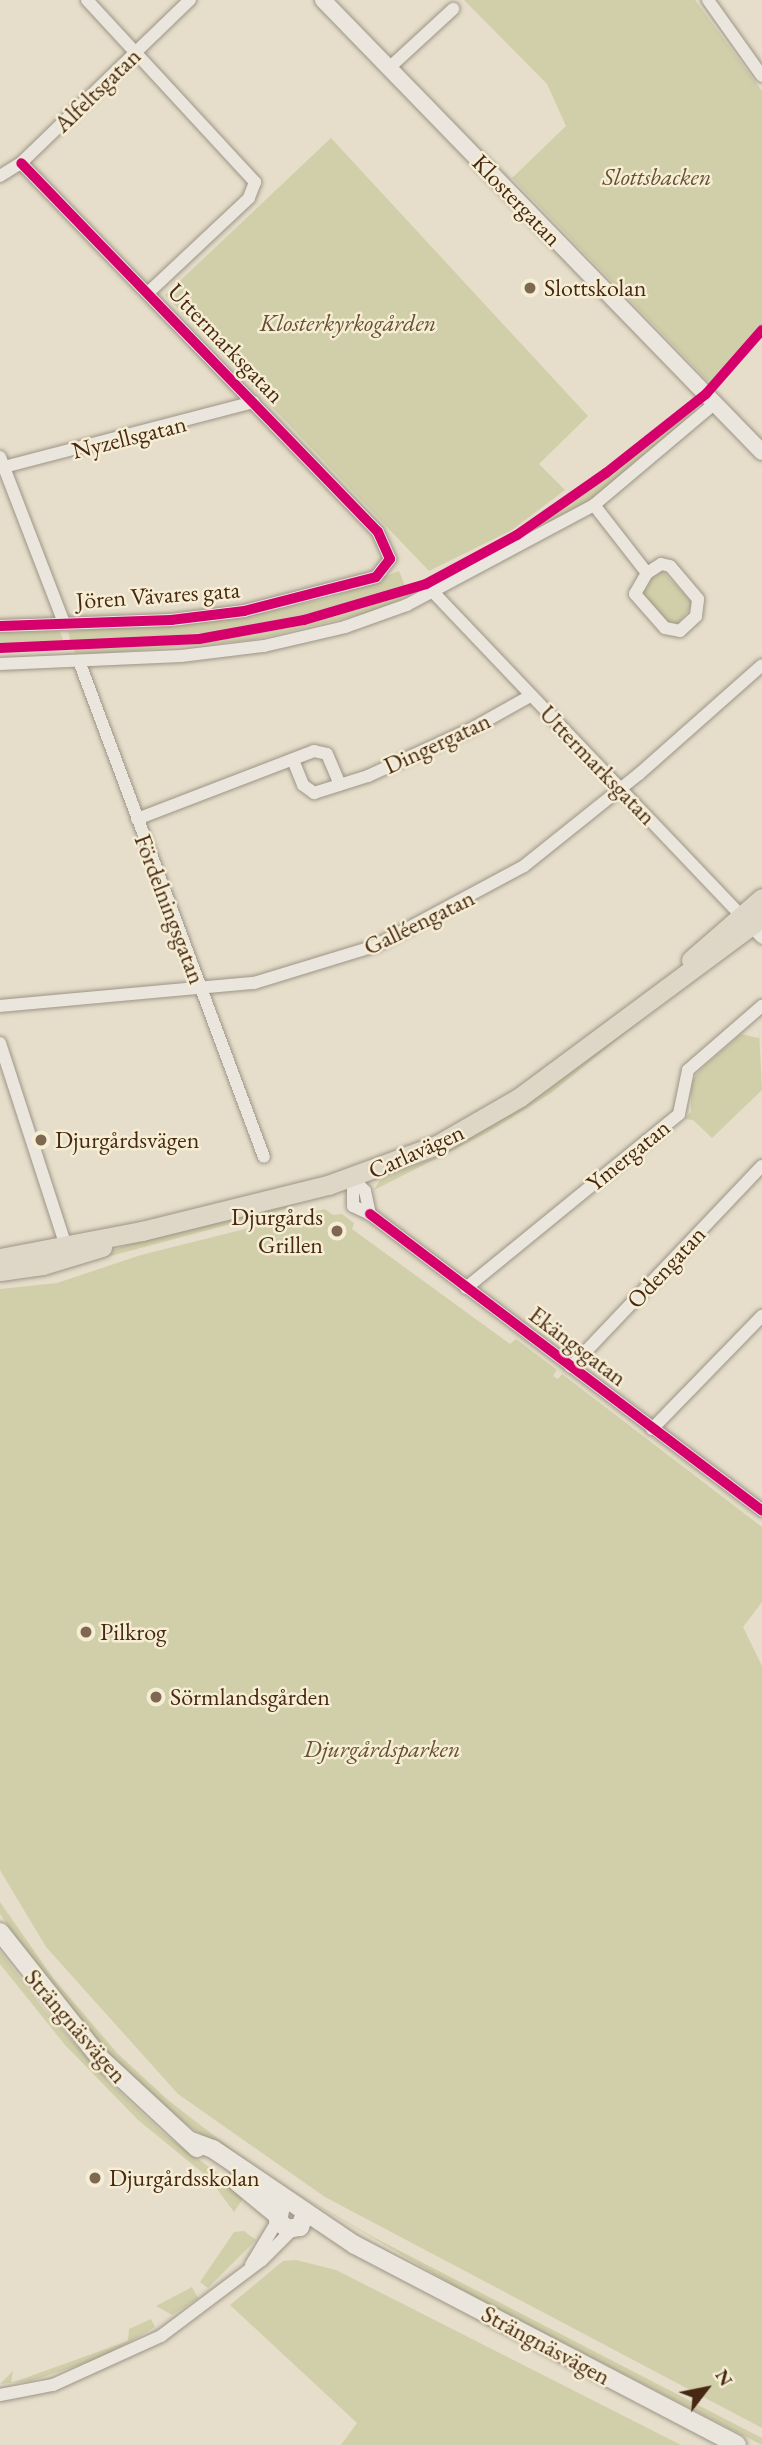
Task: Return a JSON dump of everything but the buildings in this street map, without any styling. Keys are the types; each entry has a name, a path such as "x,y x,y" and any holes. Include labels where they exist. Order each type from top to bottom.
{"main road":[{"name":"Carlavägen","path":"0,1271 142,1231 353,1179 437,1146 482,1122 754,924 762,898"},
{"name":"Carlavägen","path":"0,1258 68,1251"},
{"name":"Strängnäsvägen","path":"0,1932 99,2057 191,2141 213,2150 290,2218 355,2245 737,2445"}],"street":[{"path":"87,0 255,181 249,198 148,293"},
{"name":"Alfeltsgatan","path":"0,176 21,163 190,0"},
{"name":"Klostergatan","path":"323,0 762,452"},
{"path":"708,0 762,76"},
{"path":"390,67 453,9"},
{"name":"Uttermarksgatan","path":"21,163 378,532 390,559"},
{"name":"Nyzellsgatan","path":"2,462 254,402"},
{"path":"0,664 181,656 264,646 345,627 434,593 594,505 715,403"},
{"path":"2,462 64,623"},
{"path":"594,505 647,573"},
{"name":"Jören Vävares gata","path":"0,626 244,611 376,577 390,559"},
{"path":"661,564 670,566 698,599 696,616 680,631 665,628 635,594 647,573 661,564"},
{"name":"Uttermarksgatan","path":"434,593 530,696 754,924"},
{"name":"Fördelningsgatan","path":"79,661 264,1157"},
{"name":"Galléengatan","path":"0,1006 254,983 375,946 524,866 621,788 762,664"},
{"name":"Dingergatan","path":"293,760 307,791 340,784 472,729 530,696"},
{"path":"137,819 320,751 327,754 340,784"},
{"name":"Ymergatan","path":"466,1288 679,1114 688,1070 762,1006"},
{"path":"0,1043 68,1251"},
{"name":"Odengatan","path":"571,1367 762,1166"},
{"name":"Ekängsgatan","path":"353,1179 365,1191 370,1214 652,1429 761,1508"},
{"path":"652,1429 762,1316"},
{"path":"0,2395 53,2385 118,2359 161,2336 251,2265 290,2218"}],"green space":[{"name":"Slottsbacken","path":"464,0 695,0 762,91 762,325 710,383 512,178 566,126 547,84"},
{"name":"Klosterkyrkogården","path":"331,138 588,416 539,464 565,490 512,530 429,571 165,295"},
{"path":"693,406 698,412 648,458 585,505 434,586 601,482"},
{"path":"399,571 405,586 388,594 242,630 71,643 68,631 242,617 330,598"},
{"path":"662,571 694,604 678,623 667,624 641,595 647,582"},
{"path":"420,586 428,589 367,613 253,640 98,654 75,653 74,648 187,643 251,634 356,610"},
{"path":"60,631 64,643 0,646 0,632"},
{"path":"676,992 551,1093 487,1133 374,1190 380,1180 439,1156"},
{"path":"759,1029 762,1090 712,1138 693,1120 684,1119 691,1112 691,1084 698,1072 741,1034 759,1038"},
{"path":"301,1200 283,1210 103,1258 98,1256 145,1238"},
{"name":"Djurgårdsparken","path":"325,1209 333,1215 342,1214 354,1223 352,1229 510,1344 516,1339 557,1370 553,1376 558,1379 562,1374 762,1527 762,1602 743,1627 762,1666 762,2428 325,2197 178,2094 46,1947 0,1870 0,1289 57,1283 141,1255"},
{"path":"0,1902 53,1978 118,2054 168,2100 260,2171 258,2174 183,2122 114,2059 40,1972 0,1914"},
{"path":"0,1951 42,2007 110,2083 164,2134 246,2194 234,2212 209,2178 138,2120 65,2045 0,1964"},
{"path":"271,2178 373,2237 762,2438 762,2445 463,2291"},
{"path":"244,2231 256,2240 208,2288 200,2282 234,2232"},
{"path":"296,2260 336,2270 681,2445 341,2445 357,2423 230,2305 283,2261"},
{"path":"192,2287 198,2298 172,2315 156,2306"},
{"path":"151,2319 155,2327 103,2357 31,2381 11,2383 128,2341 129,2329"},
{"path":"13,2371 11,2383 0,2384"}],"cycle path":[{"path":"0,626 171,620 244,611 376,577 390,559 378,532 21,163"},
{"path":"0,648 199,639 304,620 426,584 517,535 606,473 706,394 762,330"},
{"path":"370,1214 762,1511"}],"place":[{"name":"Slottskolan","path":"530,288"},
{"name":"Djurgårdsvägen","path":"41,1140"},
{"name":"Djurgårds Grillen","path":"337,1231"},
{"name":"Pilkrog","path":"86,1632"},
{"name":"Sörmlandsgården","path":"156,1697"},
{"name":"Djurgårdsskolan","path":"95,2178"}]}
